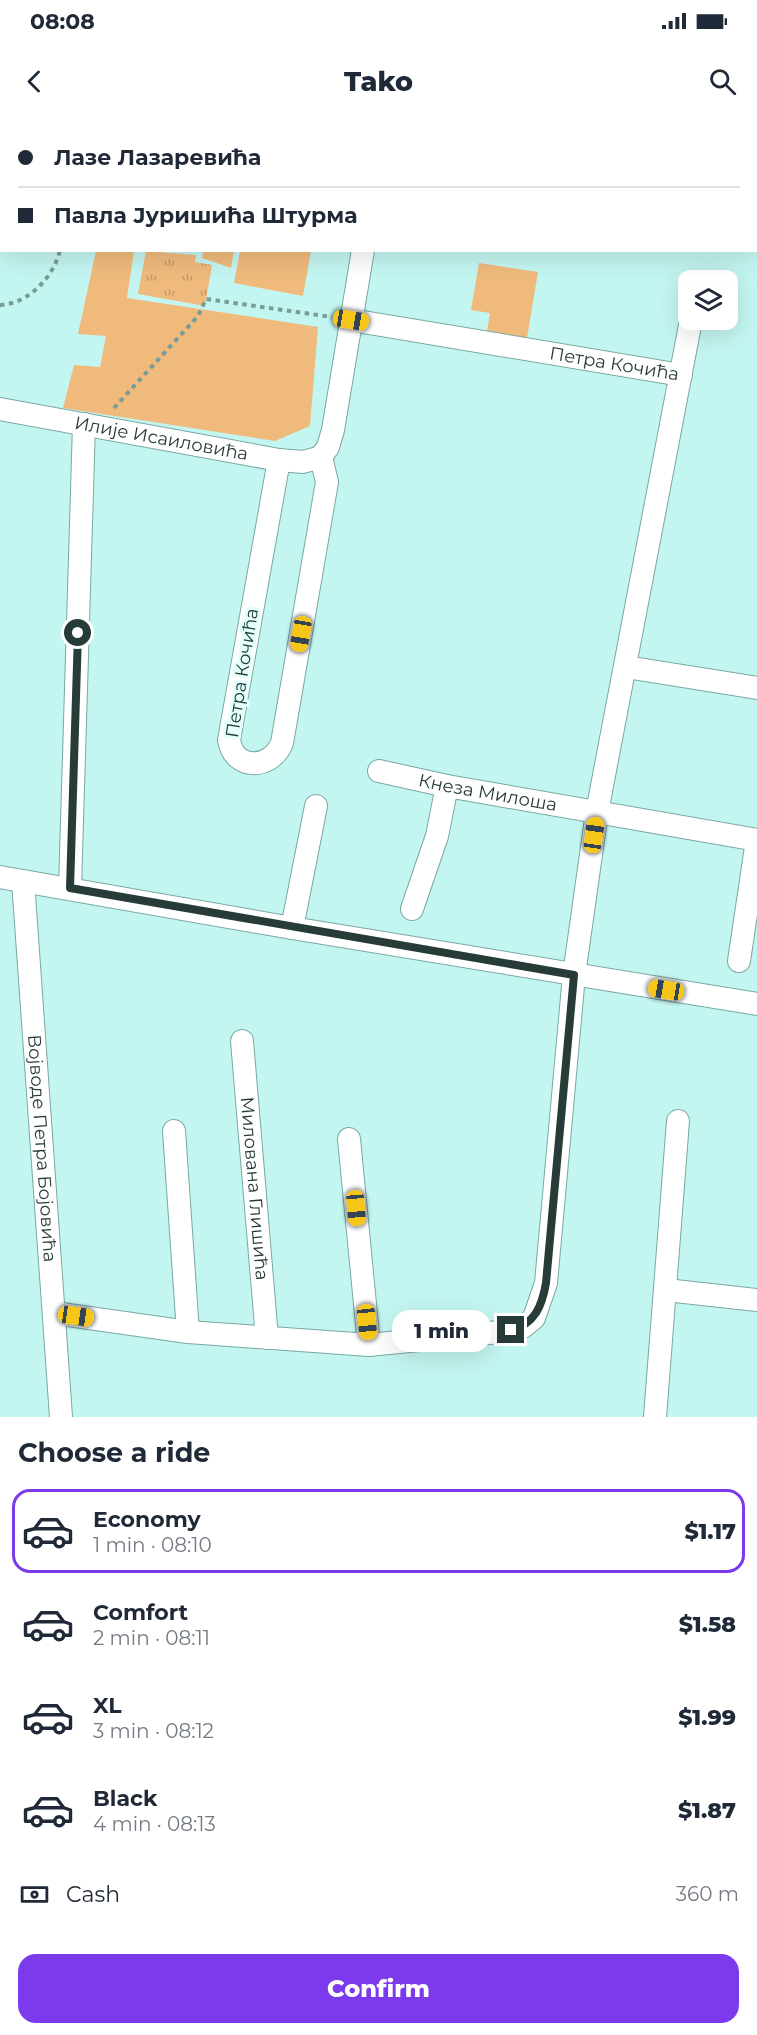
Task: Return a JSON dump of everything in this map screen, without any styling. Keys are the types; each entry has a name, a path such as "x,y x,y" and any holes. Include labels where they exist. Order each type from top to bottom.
{"street":[{"path":"321,457 328,447 333,430 363,252"},
{"name":"Петра Кочића","path":"351,320 681,375 689,330"},
{"path":"54,1313 188,1332 369,1345 499,1332 523,1327 534,1318 546,1283 574,975 597,812 681,375"},
{"name":"Илије Исаиловића","path":"0,409 279,460 303,462 321,457"},
{"path":"70,888 91,425"},
{"name":"Петра Кочића","path":"279,460 229,740 238,758 252,764 267,762 274,757 282,743 327,482 321,457"},
{"path":"626,667 757,688"},
{"name":"Кнеза Милоша","path":"380,771 447,786 757,840"},
{"path":"412,909 437,836 447,786"},
{"path":"292,928 316,806"},
{"path":"739,961 757,840"},
{"path":"0,877 292,928 757,1004"},
{"name":"Војводе Петра Бојовића","path":"23,880 61,1417"},
{"name":"Милована Глишића","path":"242,1041 267,1338"},
{"path":"655,1417 678,1121"},
{"path":"174,1131 188,1332"},
{"path":"349,1139 369,1345"},
{"path":"666,1290 757,1300"}],"path":[{"path":"0,305 22,299 35,290 54,267 59,252"},
{"path":"91,425 198,316 206,299 351,320"}],"green space":[{"path":"96,252 134,252 127,298 318,327 310,426 275,441 63,408 74,365 100,367 106,336 78,334"},
{"path":"146,252 196,255 195,262 212,265 205,306 138,294"},
{"path":"203,252 234,252 231,268 202,258"},
{"path":"240,252 311,252 303,296 234,283"},
{"path":"479,263 538,272 527,338 487,331 490,313 471,310"}],"route":[{"path":"78,633 70,888 574,975 546,1283 534,1318 523,1327 511,1330"}]}
